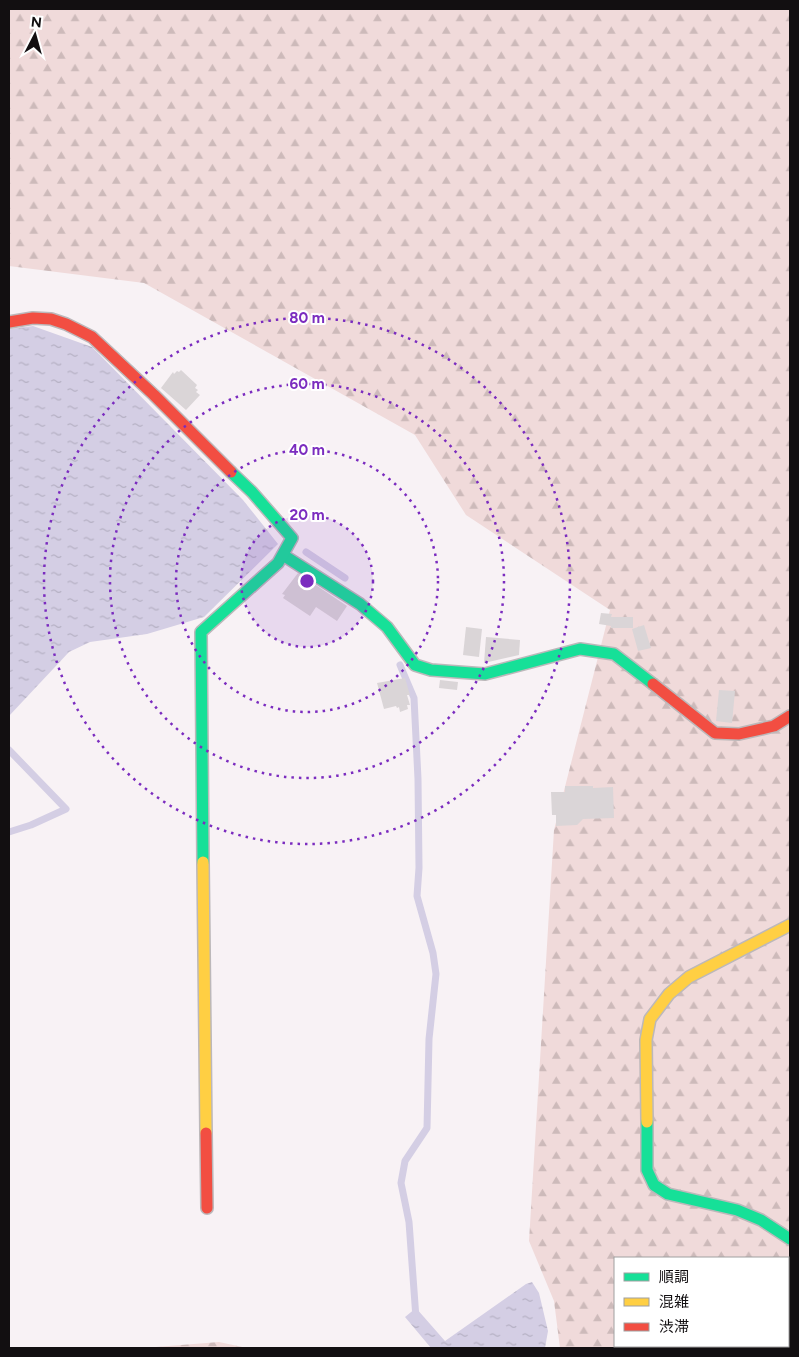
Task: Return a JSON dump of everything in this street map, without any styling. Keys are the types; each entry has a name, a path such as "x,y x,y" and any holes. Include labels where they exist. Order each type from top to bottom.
{"street":[{"path":"9,322 33,318 51,319 92,337 252,492 292,538 278,563 201,632 207,1208"},
{"path":"283,555 360,604 387,627 415,665 430,670 485,674 580,649 614,654 714,732 738,734 774,726 790,716"},
{"path":"790,925 689,978 669,994 650,1019 646,1040 647,1170 654,1185 668,1194 737,1210 761,1220 790,1239"}],"green space":[{"path":"9,9 790,9 790,1348 560,1348 554,1301 529,1241 554,830 610,610 466,515 415,435 144,283 9,266"},
{"path":"219,1342 247,1348 143,1348"}],"water":[{"path":"33,326 92,347 243,500 278,544 204,617 147,634 90,642 69,652 9,716 9,329"},
{"path":"532,1282 539,1293 548,1331 545,1348 431,1348 405,1317 416,1308 445,1341 526,1284"}],"building":[{"path":"181,370 197,385 195,388 198,390 196,392 200,395 186,410 161,388 173,372 174,374"},
{"path":"298,573 347,606 337,621 316,607 310,616 283,598 285,595 282,594"},
{"path":"601,613 612,614 611,617 633,617 633,628 611,628 611,626 599,624"},
{"path":"644,625 651,648 638,651 632,629"},
{"path":"466,627 482,629 479,657 463,655"},
{"path":"486,637 520,640 519,655 484,663"},
{"path":"405,678 410,695 407,695 410,705 407,705 408,709 400,712 399,707 397,708 396,706 384,709 377,683"},
{"path":"440,680 458,682 457,690 439,688"},
{"path":"719,690 735,691 732,723 716,721"},
{"path":"565,786 613,787 614,818 583,819 577,825 556,826 556,815 552,815 551,792 565,792"}],"waterway":[{"path":"306,552 345,578"},
{"path":"400,665 414,698 418,779 419,868 417,896 433,953 436,974 429,1039 427,1128 405,1161 401,1183 409,1222 416,1318"},
{"path":"9,750 66,809 31,825 9,832"}],"traffic: fast":[{"path":"203,862 201,632 278,563 292,538 252,492 231,472"},
{"path":"283,555 360,604 387,627 415,665 431,670 485,674 580,649 614,654 653,684"},
{"path":"647,1122 647,1170 654,1185 668,1194 737,1210 761,1220 790,1239"}],"traffic: slow":[{"path":"203,862 206,1133"},
{"path":"647,1122 646,1040 650,1019 669,994 689,977 790,925"}],"traffic: jam":[{"path":"9,322 33,318 51,319 92,337 154,395 231,472"},
{"path":"653,684 715,733 739,734 774,726 790,716"},
{"path":"206,1133 207,1208"}]}
